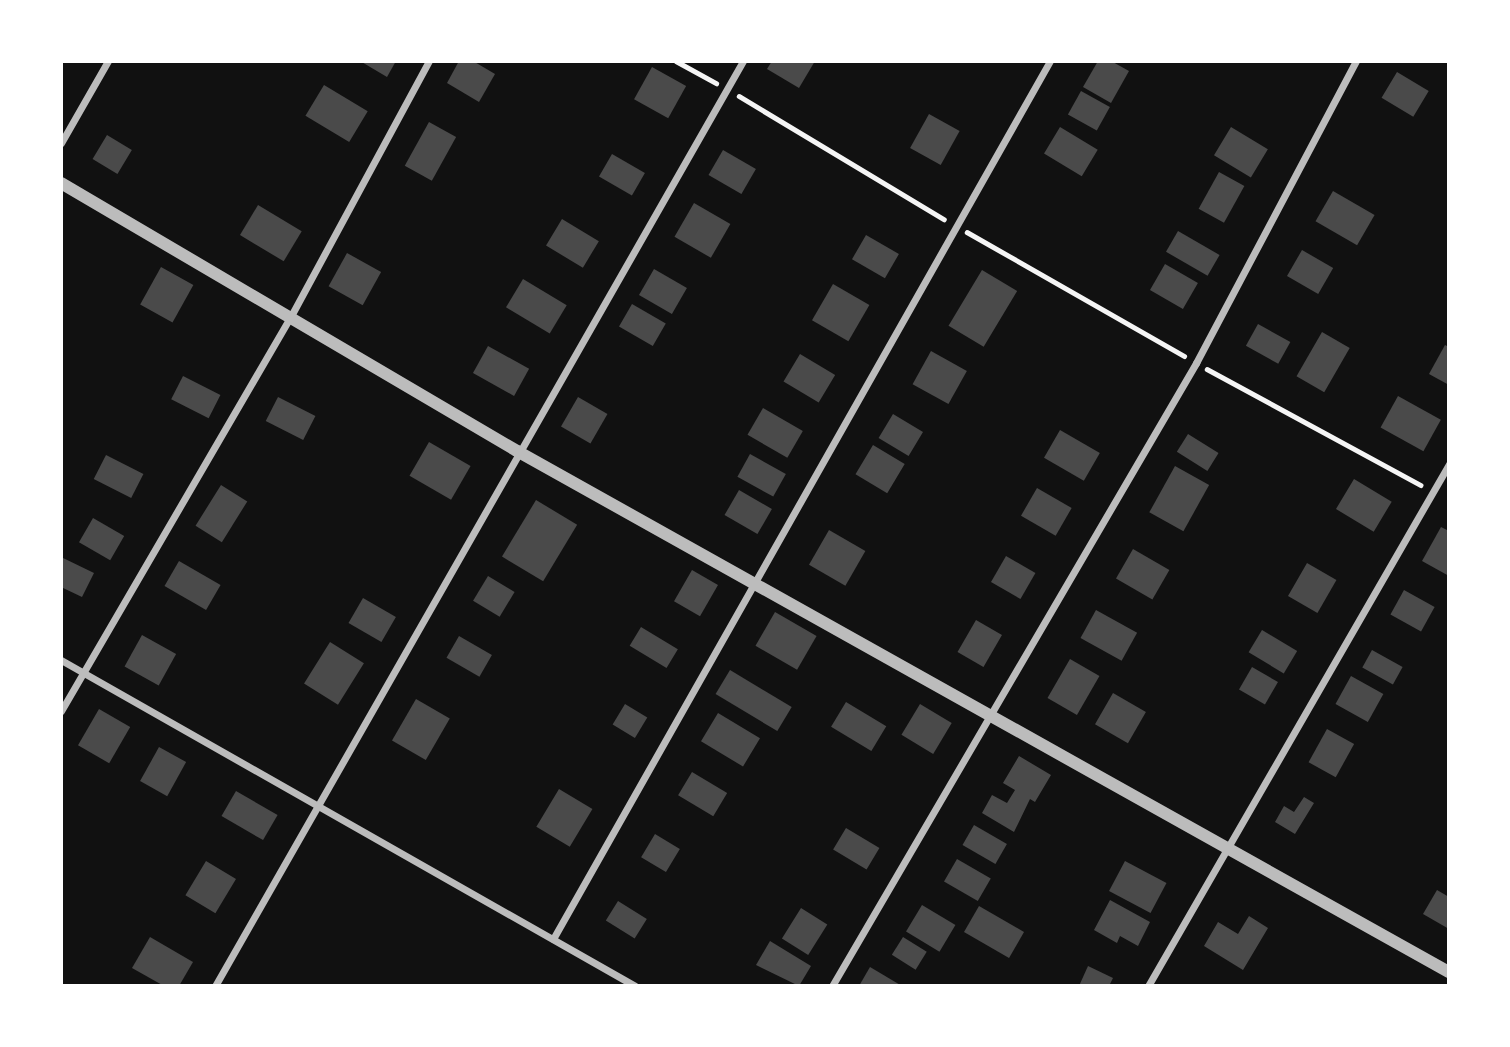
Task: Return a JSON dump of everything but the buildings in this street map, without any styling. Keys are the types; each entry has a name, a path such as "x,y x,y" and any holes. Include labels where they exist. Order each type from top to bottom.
{"street":[{"path":"61,143 108,61"},
{"path":"61,711 291,316 429,61"},
{"path":"215,986 517,451 743,61"},
{"path":"553,939 1050,61"},
{"path":"832,986 1196,363 1356,61"},
{"path":"61,183 517,451 988,718 1225,846 1449,972"},
{"path":"1148,986 1225,846 1449,464"},
{"path":"61,660 635,986"}],"path":[{"path":"676,61 1196,363 1433,492"}]}
